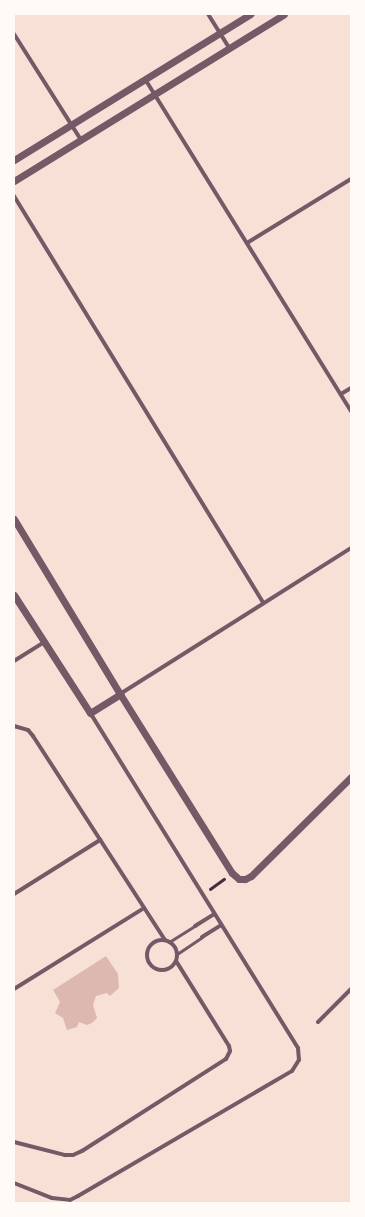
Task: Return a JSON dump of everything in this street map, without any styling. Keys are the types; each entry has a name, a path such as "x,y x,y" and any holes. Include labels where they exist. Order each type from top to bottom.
{"street":[{"path":"208,14 229,48"},
{"path":"14,160 250,14"},
{"path":"14,181 284,14"},
{"path":"14,34 81,140"},
{"path":"145,79 351,411"},
{"path":"247,243 351,179"},
{"path":"14,196 263,603"},
{"path":"341,394 351,388"},
{"path":"14,520 120,694 232,873 239,879 245,879 252,876 351,777"},
{"path":"90,713 351,548"},
{"path":"14,595 90,713 298,1048 299,1060 292,1071 70,1200 52,1198 14,1183"},
{"path":"14,661 44,642"},
{"path":"14,726 28,730 33,736 144,908 167,941 173,945 177,954 176,961 172,967 162,971 157,970 150,964 147,955 150,946 159,941 167,941"},
{"path":"14,894 100,840"},
{"path":"14,989 144,908"},
{"path":"195,926 214,914"},
{"path":"202,937 221,924"},
{"path":"14,1142 65,1155 78,1153 226,1059 230,1051 229,1046 176,961"},
{"path":"318,1022 351,989"}],"lane":[{"path":"167,941 195,926"},
{"path":"177,954 202,937"}],"path":[{"path":"202,894 232,873"}],"shaded area":[{"path":"106,956 118,974 119,988 110,996 107,993 96,996 93,1005 97,1018 92,1023 87,1025 79,1022 77,1027 67,1030 63,1018 55,1013 60,1002 53,990"}]}
